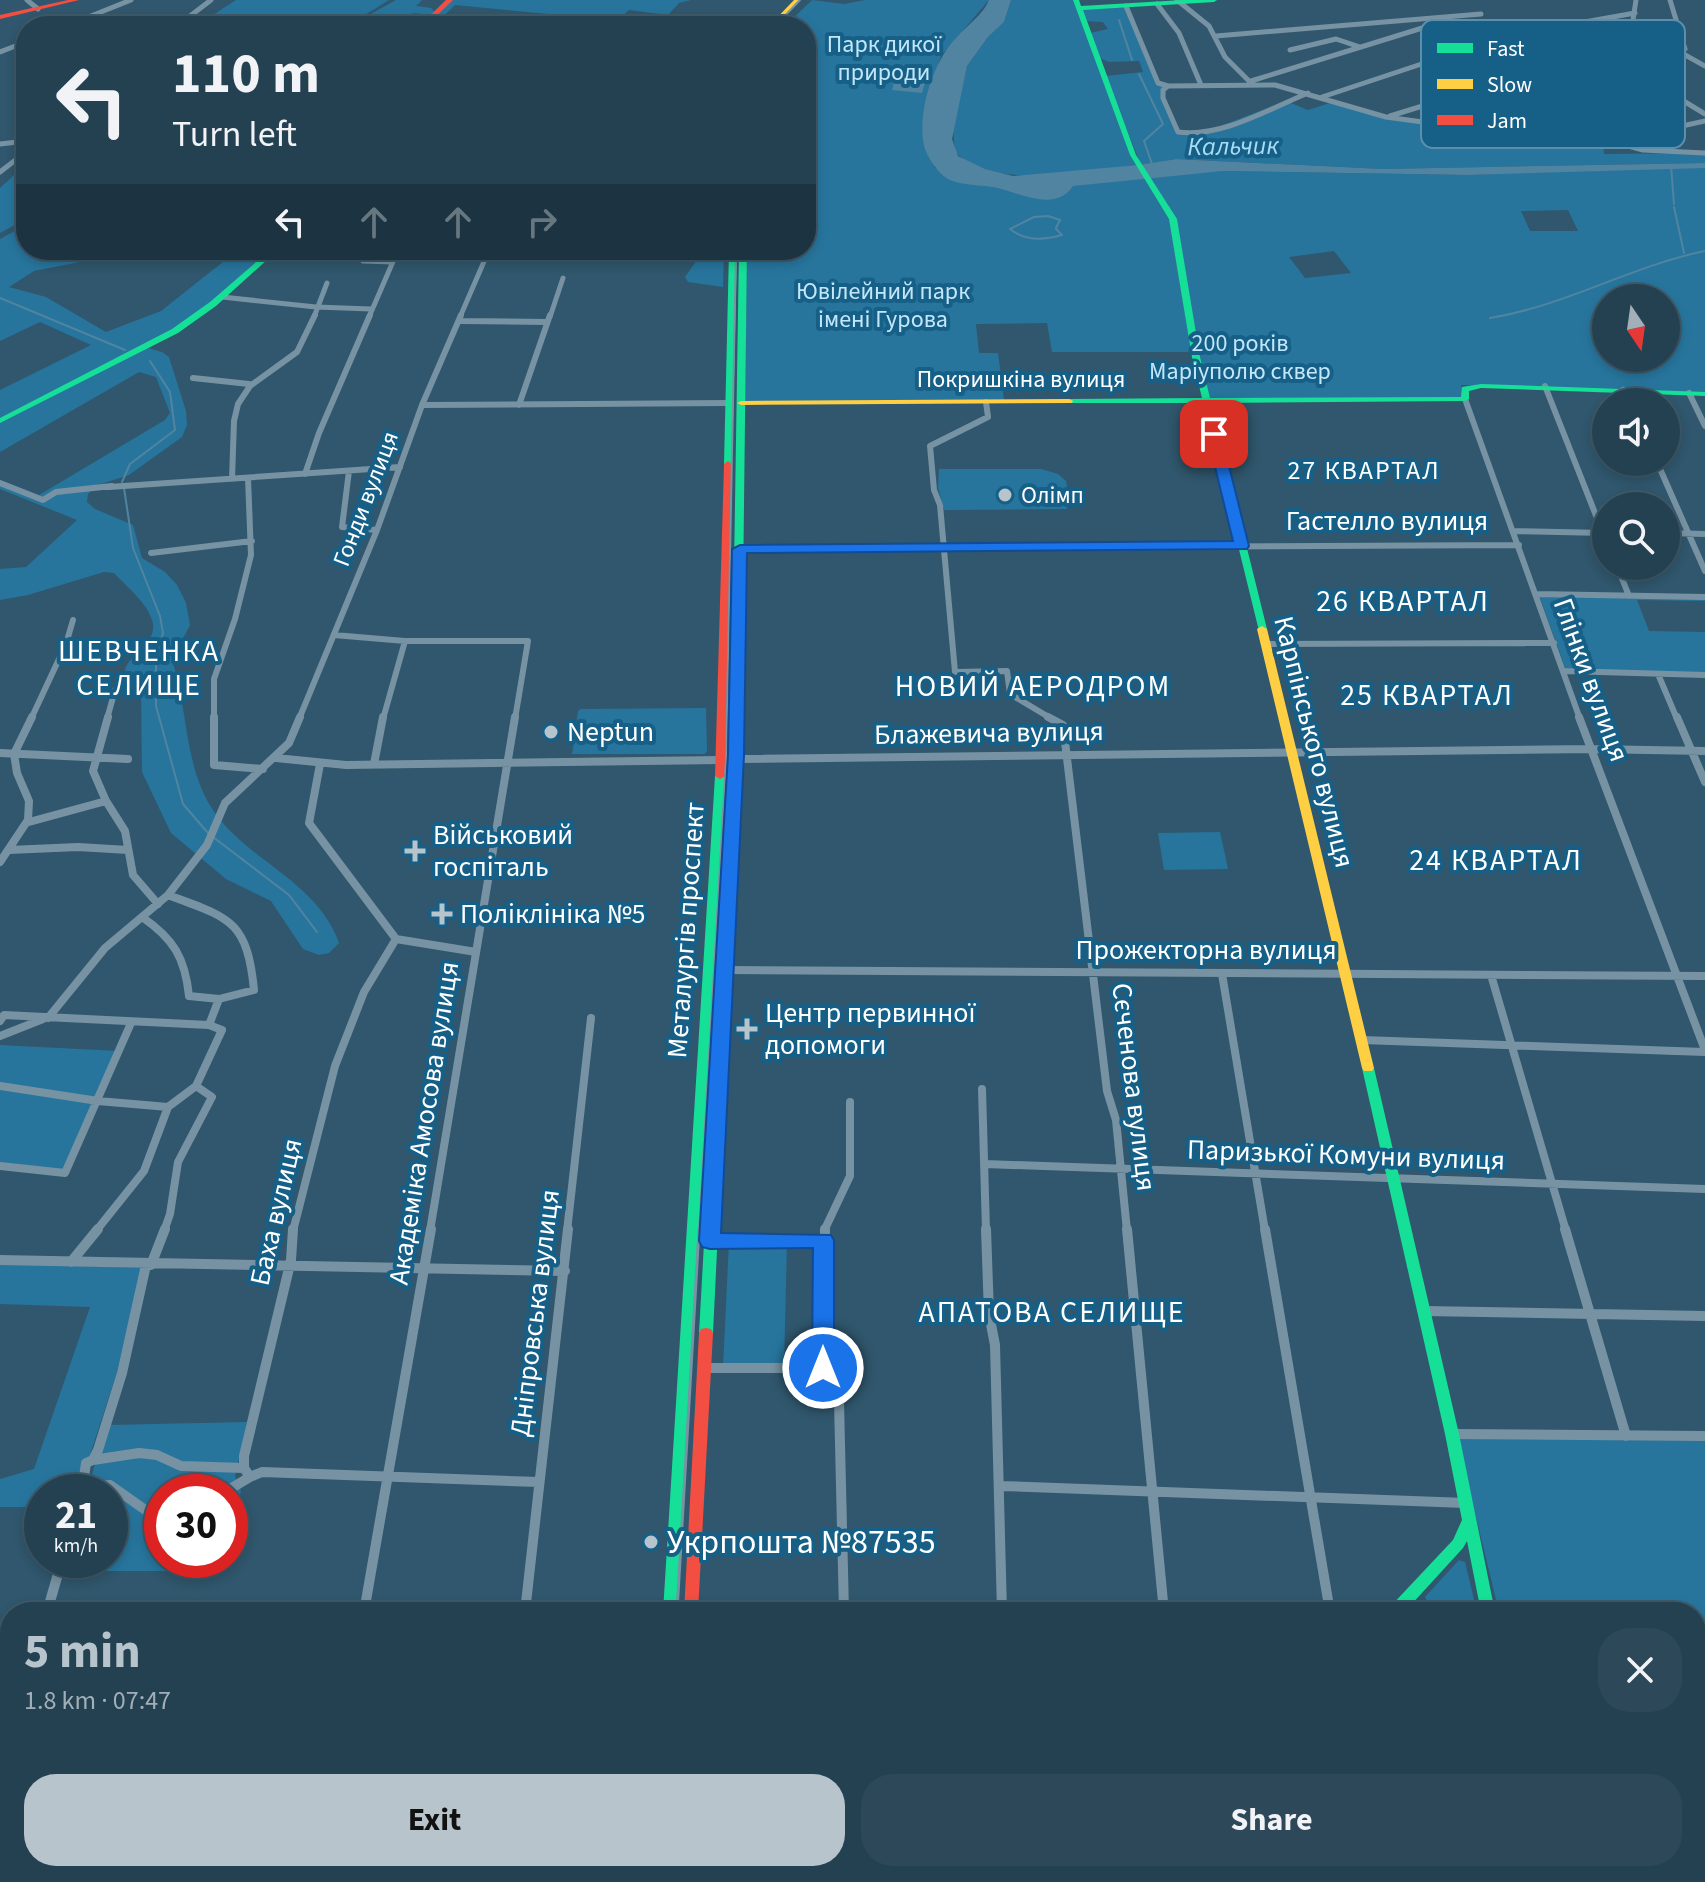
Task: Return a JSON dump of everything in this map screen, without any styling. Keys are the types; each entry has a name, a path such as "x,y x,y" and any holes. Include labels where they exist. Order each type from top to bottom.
{"main road":[{"path":"0,17 76,0"},
{"path":"433,16 450,0"},
{"path":"782,16 797,0"},
{"path":"791,16 806,0"},
{"path":"1077,4 1126,6 1214,0"},
{"name":"Карпінського вулиця","path":"1077,4 1138,163 1173,219 1206,400 1347,975 1452,1434 1486,1602"},
{"path":"0,421 147,348 222,297 263,260"},
{"name":"Металургів проспект","path":"691,1602 736,759 740,549 733,260"},
{"name":"Металургів проспект","path":"671,1602 721,760 727,549 742,260"},
{"name":"Покришкіна вулиця","path":"735,403 1465,399 1465,389 1472,387 1592,388"},
{"name":"Покришкіна вулиця","path":"1680,393 1705,394"},
{"name":"Гастелло вулиця","path":"727,549 740,549"},
{"name":"Блажевича вулиця","path":"721,760 736,759"},
{"name":"Прожекторна вулиця","path":"707,970 723,970"},
{"path":"692,1241 710,1241"},
{"path":"684,1369 703,1368"},
{"path":"1404,1602 1458,1544 1467,1528 1467,1506"}],"street":[{"path":"27,0 38,9"},
{"path":"91,16 131,0"},
{"path":"190,16 211,0"},
{"path":"1634,20 1636,0"},
{"path":"1670,0 1676,20"},
{"path":"1179,1 1207,23 1225,57 1251,82"},
{"path":"1157,4 1179,33 1201,85"},
{"path":"1126,6 1158,83 1168,86 1251,82 1284,86 1386,117 1421,122"},
{"path":"1596,20 1635,13"},
{"path":"1216,36 1481,14"},
{"path":"1251,82 1421,29"},
{"path":"1290,50 1336,39 1361,48"},
{"path":"1685,49 1690,59"},
{"path":"1685,56 1704,65"},
{"path":"1322,97 1421,64"},
{"path":"1168,86 1163,90 1163,98 1178,132 1185,135 1205,132 1308,93"},
{"path":"1685,102 1705,114"},
{"path":"1386,117 1421,106"},
{"path":"1685,125 1705,121"},
{"path":"1633,148 1705,153"},
{"path":"0,172 16,155"},
{"path":"305,474 393,262 364,260"},
{"name":"Гонди вулиця","path":"48,1018 105,948 168,895 207,845 225,803 289,743 377,530 422,405 485,260"},
{"path":"519,405 563,278"},
{"path":"232,479 234,420 249,384 285,362 301,346 327,283"},
{"path":"222,297 316,307 371,309"},
{"path":"461,321 547,322"},
{"path":"193,378 249,384"},
{"path":"1545,386 1592,502"},
{"path":"1689,393 1705,426"},
{"name":"Глінки вулиця","path":"1465,399 1591,749 1705,1051"},
{"name":"Сєченова вулиця","path":"986,402 988,417 930,446 945,548 955,672 1007,671 1010,694 1063,725 1107,1091 1116,1120 1163,1602"},
{"name":"Покришкіна вулиця","path":"422,405 735,403"},
{"path":"0,483 43,500 56,492 115,486 400,467"},
{"path":"349,471 342,527 377,530"},
{"path":"1664,476 1705,571"},
{"path":"248,478 252,541 235,619 214,679 214,765 263,769"},
{"name":"Гастелло вулиця","path":"1514,531 1592,532"},
{"path":"1680,534 1705,534"},
{"path":"151,553 252,541"},
{"name":"Гастелло вулиця","path":"740,549 1519,545"},
{"path":"1623,580 1629,596"},
{"path":"1537,594 1705,597"},
{"path":"0,862 29,822 31,804 14,766 14,754 66,644 73,620"},
{"path":"334,635 405,641 386,700 374,764"},
{"name":"Академіка Амосова вулиця","path":"366,1602 426,1269 528,641 405,641"},
{"path":"1266,644 1554,643"},
{"path":"1564,671 1705,675"},
{"path":"1658,674 1705,782"},
{"path":"115,690 93,771 106,801 125,831 133,875 158,904"},
{"name":"Блажевича вулиця","path":"736,759 1591,749 1705,751"},
{"path":"0,753 128,759"},
{"name":"Блажевича вулиця","path":"275,758 320,764 721,760"},
{"path":"320,764 309,823 326,853 360,890 396,939 463,953 476,952"},
{"path":"29,822 106,801"},
{"path":"9,850 78,847 128,850"},
{"path":"142,917 176,943 187,969 189,996 219,999 254,990 247,940 230,921 168,895"},
{"name":"Баха вулиця","path":"247,1472 244,1456 289,1268 290,1246 302,1186 335,1066 364,992 396,939"},
{"name":"Прожекторна вулиця","path":"723,970 1705,976"},
{"path":"1222,974 1328,1602"},
{"path":"1491,975 1626,1436"},
{"path":"209,1025 219,999"},
{"path":"0,1021 4,1015 209,1025 222,1030 196,1086 168,1107 144,1171 71,1262"},
{"path":"0,1036 48,1018"},
{"name":"Дніпровська вулиця","path":"526,1602 591,1018"},
{"path":"0,1166 65,1173 131,1023"},
{"path":"1362,1040 1705,1051"},
{"path":"0,1086 98,1101 168,1107"},
{"path":"93,1460 122,1373 148,1265 170,1214 178,1162 212,1097 196,1086"},
{"path":"982,1089 989,1314 995,1345 1001,1486 1002,1602"},
{"path":"844,1602 839,1402 823,1368 824,1231 850,1176 850,1102"},
{"name":"Паризької Комуни вулиця","path":"985,1164 1705,1189"},
{"path":"710,1241 824,1240"},
{"path":"0,1260 565,1271"},
{"path":"1424,1311 1705,1316"},
{"path":"703,1368 823,1368"},
{"path":"1452,1434 1705,1436"},
{"path":"85,1474 86,1463 93,1460 139,1453 157,1455 181,1466 247,1472 539,1482"},
{"path":"1001,1486 1467,1506"},
{"path":"50,1602 57,1578"}],"green space":[{"path":"236,0 389,0 363,16 211,16"},
{"path":"396,0 422,0 416,6 431,8 435,12 431,16 413,13 405,16 367,16"},
{"path":"451,0 691,0 679,3 668,15 629,10 622,16 547,16 548,14 455,5 443,16 434,16"},
{"name":"Ювілейний парк імені Гурова","path":"812,0 844,4 865,0 989,0 941,56 928,98 923,142 935,168 1038,199 1059,197 1072,186 1144,177 1170,219 1191,352 1052,352 1047,323 976,324 979,353 998,353 1004,400 745,402 747,260 816,260 816,16 795,16"},
{"path":"1011,0 1074,0 1138,166 1042,176 1017,175 994,172 973,164 955,152 953,130 967,66 988,37 1004,22"},
{"path":"1126,7 1158,83 1168,86 1162,94 1181,134 1205,132 1286,101 1308,110 1333,102 1374,114 1421,121 1421,148 1604,148 1604,154 1705,153 1705,163 1383,169 1176,159 1141,165 1105,76 1143,72 1139,61 1109,62 1099,58 1090,33 1108,29 1103,22 1085,21 1081,9"},
{"name":"200 років Маріуполю сквер","path":"1705,168 1705,394 1680,393 1680,388 1592,390 1461,385 1465,399 1206,400 1173,219 1149,176 1223,171 1468,175","holes":["1568,210 1578,231 1530,231 1521,211","1334,251 1351,273 1305,278 1289,257"]},
{"path":"16,173 16,224 0,233 0,188"},
{"path":"16,230 16,260 90,260 34,271 9,287 46,297 106,332 161,311 225,260 261,260 173,331 0,419 0,390 91,345 40,322 0,341 0,239"},
{"path":"697,260 724,260 723,287 688,282 685,277"},
{"path":"148,348 169,357 186,411 187,425 182,437 129,475 95,486 88,494 87,502 95,509 133,525 142,558 165,572 177,585 186,603 190,625 172,660 191,754 202,790 225,825 298,886 329,921 339,943 329,953 319,955 303,949 271,901 226,879 171,833 142,772 141,689 128,678 125,671 152,633 151,617 137,597 114,573 104,572 28,595 0,600 0,569 26,567 77,520 0,489 0,480 39,495 165,420 170,413 156,377 139,372 0,452 0,422"},
{"name":"Олімп","path":"939,469 1041,469 1058,474 1066,481 1070,503 1066,503 1067,509 944,510 938,488"},
{"path":"1539,595 1705,598 1705,601 1637,600 1649,631 1705,632 1705,674 1566,670"},
{"path":"706,708 707,752 704,754 572,754 578,711 581,709"},
{"path":"1220,832 1228,869 1164,870 1158,833"},
{"path":"0,1045 118,1051 97,1099 0,1084"},
{"path":"0,1087 96,1102 64,1171 0,1165"},
{"path":"729,1242 787,1242 784,1367 723,1367"},
{"path":"0,1263 141,1268 117,1372 84,1474 24,1474 24,1507 0,1507 0,1479 34,1469 90,1307 0,1304"},
{"path":"247,1422 235,1474 144,1474 144,1571 128,1571 128,1474 92,1474 108,1425"},
{"path":"1456,1434 1705,1436 1705,1602 1497,1602"},
{"path":"1459,1560 1465,1562 1475,1602 1430,1602 1425,1597"}],"shaded area":[{"path":"989,0 1011,0 1004,22 988,37 967,66 952,139 958,156 985,169 1013,176 1176,159 1383,169 1705,163 1705,168 1468,175 1223,171 1073,186 1056,199 1046,200 961,183 945,177 928,155 923,140 923,113 941,58"},
{"path":"905,69 929,69 922,93 892,90 895,79"}],"waterway":[{"path":"1119,20 1132,60"},
{"path":"1139,74 1163,124 1144,141 1152,164"},
{"path":"1671,165 1674,204"},
{"path":"1674,207 1684,253"},
{"path":"1056,228 1060,220 1048,216 1034,217 1010,229 1022,236 1042,238 1062,235 1056,229"},
{"path":"1490,318 1545,305 1651,266 1705,251"},
{"path":"0,298 125,350"},
{"path":"122,482 130,464 175,430 170,392 150,361"},
{"path":"124,488 133,548 160,616 163,633 156,660 156,706 183,804 208,833"},
{"path":"213,837 289,895 317,932"}],"tram line":[{"path":"785,16 800,0"},
{"path":"699,1231 726,760 736,260"},
{"path":"678,1602 699,1229"}],"traffic: fast":[{"path":"1076,0 1133,155 1173,219 1196,357 1262,629"},
{"path":"1079,8 1214,0"},
{"path":"0,421 175,331 213,304 263,260"},
{"path":"728,464 733,260"},
{"path":"706,1333 736,759 743,260"},
{"path":"1069,401 1465,399 1465,389 1481,386 1705,394"},
{"path":"671,1602 720,776"},
{"path":"1368,1068 1452,1434 1486,1602"},
{"path":"1404,1602 1458,1544 1468,1523"}],"traffic: slow":[{"path":"782,16 797,0"},
{"path":"741,403 1069,401"},
{"path":"1262,629 1368,1068"}],"traffic: jam":[{"path":"0,17 76,0"},
{"path":"433,16 450,0"},
{"path":"720,776 728,464"},
{"path":"692,1602 706,1333"}],"place":[{"name":"Олімп","path":"1005,495"},
{"name":"Neptun","path":"551,732"},
{"name":"Військовий госпіталь","path":"415,851"},
{"name":"Поліклініка №5","path":"442,914"},
{"name":"Центр первинної допомоги","path":"747,1029"},
{"name":"Укрпошта №87535","path":"651,1542"}],"district":[{"name":"27 КВАРТАЛ","path":"1364,470"},
{"name":"26 КВАРТАЛ","path":"1403,601"},
{"name":"ШЕВЧЕНКА СЕЛИЩЕ","path":"139,668"},
{"name":"НОВИЙ АЕРОДРОМ","path":"1033,686"},
{"name":"25 КВАРТАЛ","path":"1427,695"},
{"name":"24 КВАРТАЛ","path":"1496,860"},
{"name":"АПАТОВА СЕЛИЩЕ","path":"1052,1312"}],"route":[{"path":"823,1368 824,1240 710,1241 736,755 740,549 1241,546 1214,434"}],"park label":[{"name":"Парк дикої природи","path":"884,58"}],"water label":[{"name":"Кальчик","path":"1233,146"}]}
